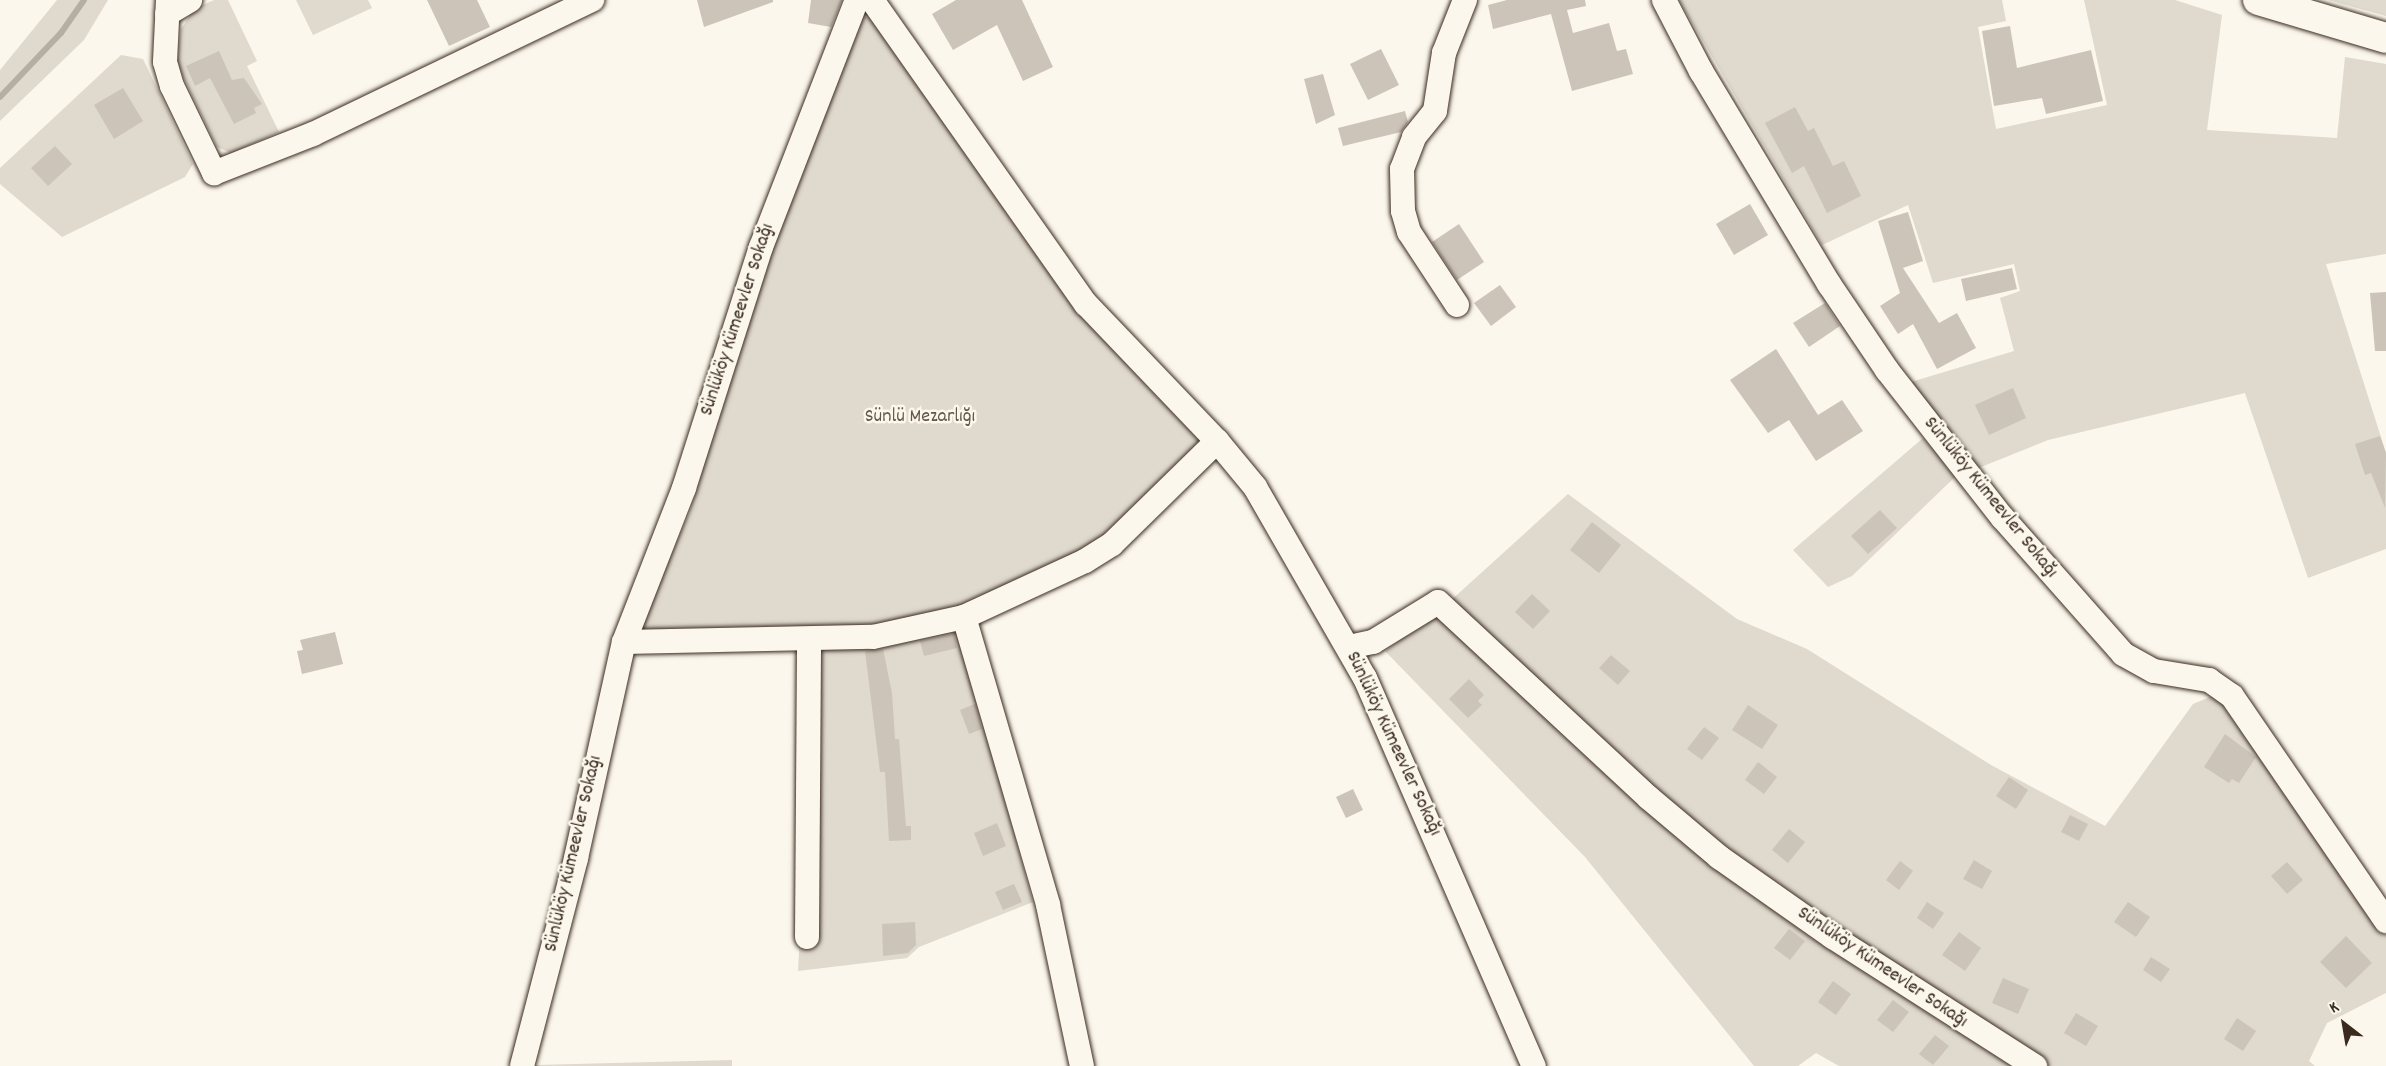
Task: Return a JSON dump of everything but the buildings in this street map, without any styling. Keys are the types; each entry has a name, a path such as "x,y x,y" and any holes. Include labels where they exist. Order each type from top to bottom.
{"main road":[{"path":"2259,0 2386,38"}],"street":[{"path":"190,0 167,7 165,62 172,86 214,173 313,135 592,0"},
{"name":"Sünlüköy Kümeevler Sokağı","path":"522,1066 576,858 624,642 688,477 768,226 857,0"},
{"name":"Sünlüköy Kümeevler Sokağı","path":"872,0 1086,304 1217,441 1255,488 1349,647 1400,751 1479,944 1534,1066"},
{"path":"1457,305 1409,232 1403,211 1402,169 1414,137 1435,111 1440,100 1444,53 1465,0"},
{"name":"Sünlüköy Kümeevler Sokağı","path":"1664,0 1701,71 1829,284 1887,370 1980,489 2122,654 2154,670 2209,680 2232,696 2386,921"},
{"path":"624,642 809,641 885,636 964,617 1076,565 1112,544 1217,441"},
{"name":"Sünlüköy Kümeevler Sokağı","path":"1349,647 1373,642 1438,602 1649,798 1719,857 1833,937 2035,1066"},
{"path":"964,617 1045,896 1082,1066"},
{"path":"807,937 809,641"}],"green space":[{"path":"57,0 108,0 84,40 0,121 0,70"},
{"path":"214,0 228,0 257,61 247,66 279,132 231,153 217,147 177,64 181,29 194,9"},
{"path":"296,0 368,0 372,8 313,35"},
{"path":"1679,0 2002,0 2006,21 1978,27 1996,129 2107,105 2084,0 2175,0 2222,15 2207,130 2337,138 2345,57 2386,64 2386,254 2326,264 2386,453 2386,549 2308,578 2245,393 2048,440 1976,469 1911,382 2014,351 2000,298 2020,291 2014,264 1933,283 1908,205 1822,245"},
{"path":"2328,0 2386,0 2386,16"},
{"name":"Sünlü Mezarlığı","path":"860,15 875,20 1202,438 1105,542 963,607 883,629 636,634 689,514 774,240"},
{"path":"121,55 143,59 193,164 185,177 62,237 0,184 0,168"},
{"path":"1923,438 1956,476 1852,576 1828,587 1793,550"},
{"path":"1568,494 1737,619 1807,649 1991,765 2105,826 2193,704 2212,696 2220,698 2274,767 2386,936 2386,993 2327,1023 2309,1061 2315,1066 1839,1066 1816,1053 1798,1066 1754,1066 1585,857 1385,651 1437,613"},
{"path":"956,624 1033,902 919,947 907,958 798,971 816,645"},
{"path":"732,1060 732,1066 536,1066 536,1065"}],"waterway":[{"path":"0,97 61,33 84,0"}]}
